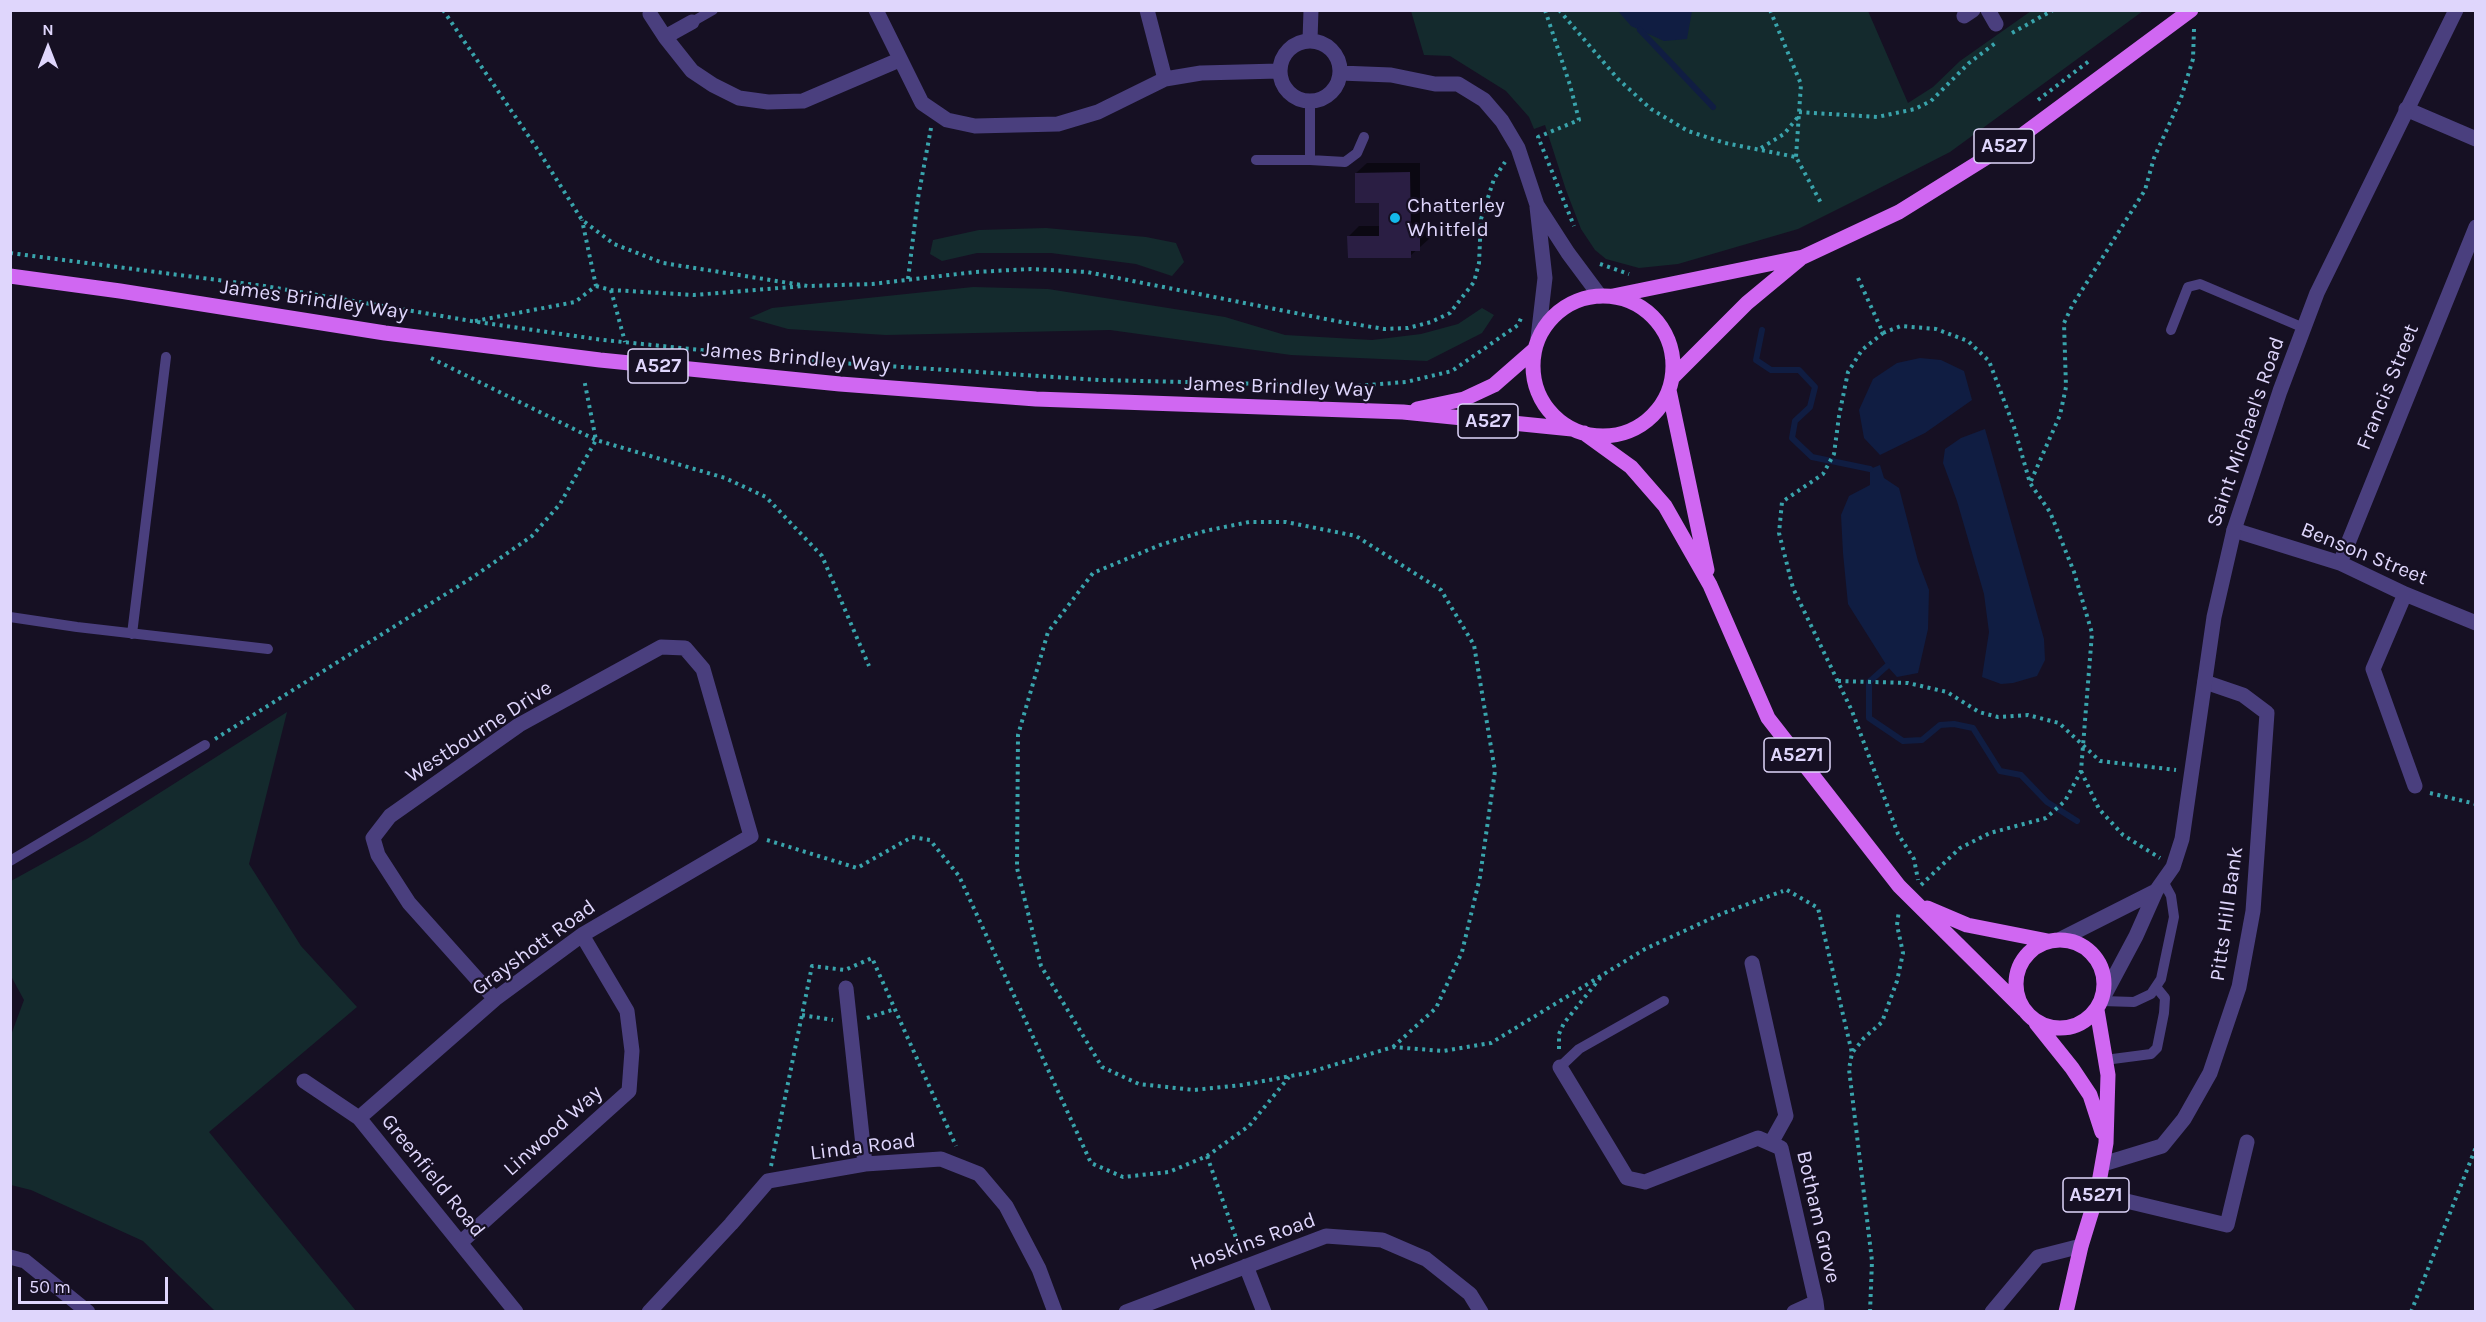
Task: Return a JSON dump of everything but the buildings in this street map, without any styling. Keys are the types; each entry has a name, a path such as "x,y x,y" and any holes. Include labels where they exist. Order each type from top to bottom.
{"main road":[{"name":"A527","path":"1803,257 1747,303 1671,384 1663,402 1647,421 1626,432 1603,436 1578,431 1554,416 1538,393 1533,370 1536,344 1552,317 1572,303 1803,257 1899,212 1967,170 2021,136 2192,15"},
{"name":"James Brindley Way","path":"10,276 385,333 589,359 794,380 1036,399 1403,412 1578,431"},
{"path":"1606,296 1629,300 1651,314 1660,325 1671,348 1671,384"},
{"name":"James Brindley Way","path":"1403,412 1464,399 1494,385 1536,344"},
{"name":"A5271","path":"1671,384 1710,585"},
{"name":"A5271","path":"1578,431 1631,467 1665,506 1710,585 1768,718 1899,886 1967,925 2054,940"},
{"name":"A5271","path":"1916,896 2024,1010"},
{"path":"2054,940 2076,942 2096,957 2103,969 2105,984 2101,1002 2087,1020 2072,1028 2058,1029 2035,1021 2024,1010 2017,996 2018,970 2025,956 2034,948 2054,940"},
{"name":"A5271","path":"2066,1311 2081,1246 2097,1194 2106,1143 2108,1075 2101,1002"},
{"name":"A5271","path":"2035,1021 2090,1095 2106,1143"}],"street":[{"path":"876,10 922,103 933,113 947,120 975,126 1058,124 1098,111 1165,79 1201,73 1279,71"},
{"path":"1147,10 1165,79"},
{"path":"1310,40 1311,10"},
{"name":"Saint Michael's Road","path":"2101,1002 2159,886 2173,867 2182,839 2214,617 2234,530 2254,464 2318,293 2456,10"},
{"path":"649,12 692,71 739,98 768,102 803,101 899,60"},
{"path":"665,37 692,22"},
{"path":"1310,40 1323,43 1333,51 1340,63 1337,86 1320,100 1298,99 1288,92 1281,83 1279,71 1282,57 1290,48 1310,40"},
{"path":"1340,73 1391,75 1435,84 1458,84 1484,100 1502,121 1518,148 1537,205 1545,278 1536,344"},
{"path":"2406,110 2475,139"},
{"path":"1537,205 1568,253 1606,296"},
{"name":"Francis Street","path":"2340,563 2475,227"},
{"name":"Benson Street","path":"2234,530 2340,563 2405,594 2475,623"},
{"path":"2405,594 2373,669 2415,786"},
{"name":"Westbourne Drive","path":"495,999 409,903 378,855 373,838 390,816 519,725 661,647 685,648 703,669 751,836"},
{"name":"Pitts Hill Bank","path":"2103,1164 2162,1146 2184,1119 2210,1073 2239,987 2253,911 2267,713 2243,695 2205,682"},
{"name":"Grayshott Road","path":"359,1118 495,999 582,935 751,836"},
{"name":"Saint Michael's Road","path":"2054,940 2159,886"},
{"name":"Linwood Way","path":"460,1243 629,1091 632,1050 627,1011 582,935"},
{"path":"1752,963 1786,1116 1771,1143"},
{"path":"846,988 865,1164"},
{"name":"Botham Grove","path":"1560,1067 1628,1178 1645,1182 1758,1138 1781,1148 1816,1306"},
{"name":"Greenfield Road","path":"304,1081 359,1118 516,1311"},
{"path":"2097,1194 2227,1225 2247,1142"},
{"name":"Linda Road","path":"649,1311 768,1181 865,1164 940,1159 980,1174 1006,1206 1038,1269 1055,1311"},
{"name":"Hoskins Road","path":"1126,1311 1326,1236 1382,1240 1426,1259 1470,1294 1481,1311"},
{"path":"1992,1311 2038,1257 2081,1246"},
{"path":"10,1257 25,1261 88,1311"},
{"path":"1246,1266 1264,1311"},
{"path":"1794,1311 1816,1306"}],"lane":[{"path":"692,22 714,10"},
{"path":"1310,101 1310,160"},
{"path":"1256,160 1345,162 1357,153 1364,137"},
{"path":"2171,330 2188,287 2200,284 2304,328"},
{"path":"132,634 166,357"},
{"path":"10,617 132,634 268,649"},
{"path":"10,861 205,745"},
{"path":"2101,1002 2134,1002 2151,994 2161,979 2174,917 2171,896 2159,886"},
{"path":"2105,1060 2151,1054 2157,1048 2165,998 2156,987"},
{"path":"1560,1067 1579,1049 1664,1001"}],"path":[{"path":"443,10 538,150 582,220 596,285"},
{"path":"1545,10 1579,120 1538,137 1578,233"},
{"path":"1559,10 1587,45 1651,110 1688,131 1725,143 1760,148 1796,157"},
{"path":"1770,10 1801,84 1796,157 1821,203"},
{"path":"1799,114 1877,117 1915,109 1931,101 1969,63 2004,37 2054,10"},
{"path":"2030,483 2060,415 2066,387 2064,323 2072,306 2145,190 2154,158 2181,98 2193,59 2192,15"},
{"path":"2030,106 2095,58"},
{"path":"908,279 918,198 933,113"},
{"path":"1760,148 1784,134 1799,114"},
{"path":"596,285 610,290 694,295 1031,269 1087,272 1336,321 1384,329 1408,328 1431,322 1449,313 1474,282 1479,263 1480,219 1494,179 1506,162 1509,170"},
{"path":"582,220 614,244 663,263 808,286"},
{"path":"10,254 264,286 471,321 753,356"},
{"path":"1595,259 1602,266 1633,275"},
{"path":"1858,278 1883,333"},
{"path":"471,321 575,302 596,285"},
{"path":"610,290 626,342"},
{"path":"787,359 1099,380 1286,386 1395,383 1452,371 1518,325 1527,309"},
{"path":"1852,1053 1863,1038 1882,1022 1897,981 1903,953 1897,925 1899,909 1916,896 1960,848 1990,833 2046,818 2065,801 2081,771 2092,633 2074,572 2050,512 2030,483 2014,427 1989,361 1968,341 1936,329 1901,326 1883,333 1862,350 1848,372 1834,453 1823,474 1782,502 1779,534 1792,588 1852,711 1898,834 1914,859 1916,896"},
{"path":"431,358 596,440 725,478 766,497 822,556 869,666"},
{"path":"205,745 473,577 532,536 560,504 596,440 584,379"},
{"path":"1393,1047 1436,1008 1462,952 1480,877 1495,771 1474,645 1441,590 1356,536 1286,522 1249,522 1205,531 1160,545 1093,573 1048,632 1018,735 1017,868 1041,966 1102,1067 1139,1084 1194,1090 1289,1076 1393,1047 1443,1051 1491,1043 1654,945 1721,914 1785,890 1818,908 1852,1053 1849,1069 1872,1261 1870,1311"},
{"path":"1838,681 1908,683 1947,692 1979,712 1998,717 2028,715 2059,723 2100,761 2192,772"},
{"path":"2081,771 2099,809 2123,835 2173,867"},
{"path":"2415,786 2433,795 2475,804"},
{"path":"751,836 857,868 912,837 930,840 959,876 1091,1163 1123,1177 1169,1172 1207,1156 1249,1126 1289,1076"},
{"path":"1560,1067 1559,1034 1564,1023 1604,975"},
{"path":"802,1015 850,1023 895,1009"},
{"path":"2411,1311 2475,1147"},
{"path":"1207,1156 1246,1266"}],"green space":[{"path":"1411,11 1868,11 1908,103 1933,87 1960,61 2031,11 2143,11 1950,152 1864,196 1798,229 1678,264 1639,268 1606,259 1595,250 1581,229 1545,125 1534,129 1529,117 1506,91 1450,56 1424,55"},
{"path":"1046,228 1146,237 1176,243 1184,262 1172,276 1136,264 1051,253 977,253 942,261 930,254 933,240 979,230"},
{"path":"973,287 1048,289 1225,317 1285,335 1372,340 1421,334 1458,324 1482,308 1494,315 1482,333 1427,361 1291,355 1110,330 886,335 788,329 749,318 772,308"},
{"path":"287,712 249,864 301,946 357,1007 209,1132 356,1311 215,1311 143,1241 31,1190 11,1185 11,1035 24,1000 11,976 11,881 87,839"}],"water":[{"path":"1618,11 1692,11 1687,39 1664,41 1631,26"},
{"path":"1920,358 1941,360 1964,371 1972,400 1925,433 1880,455 1864,438 1859,410 1873,379 1897,363"},
{"path":"1985,429 2044,639 2045,660 2037,676 2013,683 2001,684 1982,677 1989,632 1984,594 1957,501 1943,463 1945,449 1961,438"},
{"path":"1880,465 1884,478 1899,488 1918,561 1929,590 1928,629 1918,673 1897,677 1887,666 1848,604 1843,553 1841,515 1849,496 1870,485 1870,469"}],"waterway":[{"path":"1640,30 1713,107"},
{"path":"1762,330 1756,360 1771,370 1799,370 1815,387 1810,407 1795,421 1792,438 1812,457 1870,469"},
{"path":"1887,666 1869,682 1869,718 1903,741 1922,740 1940,725 1954,724 1973,728 2000,771 2021,775 2047,802 2077,821"}],"place":[{"name":"Chatterley Whitfeld","path":"1395,218"}]}
